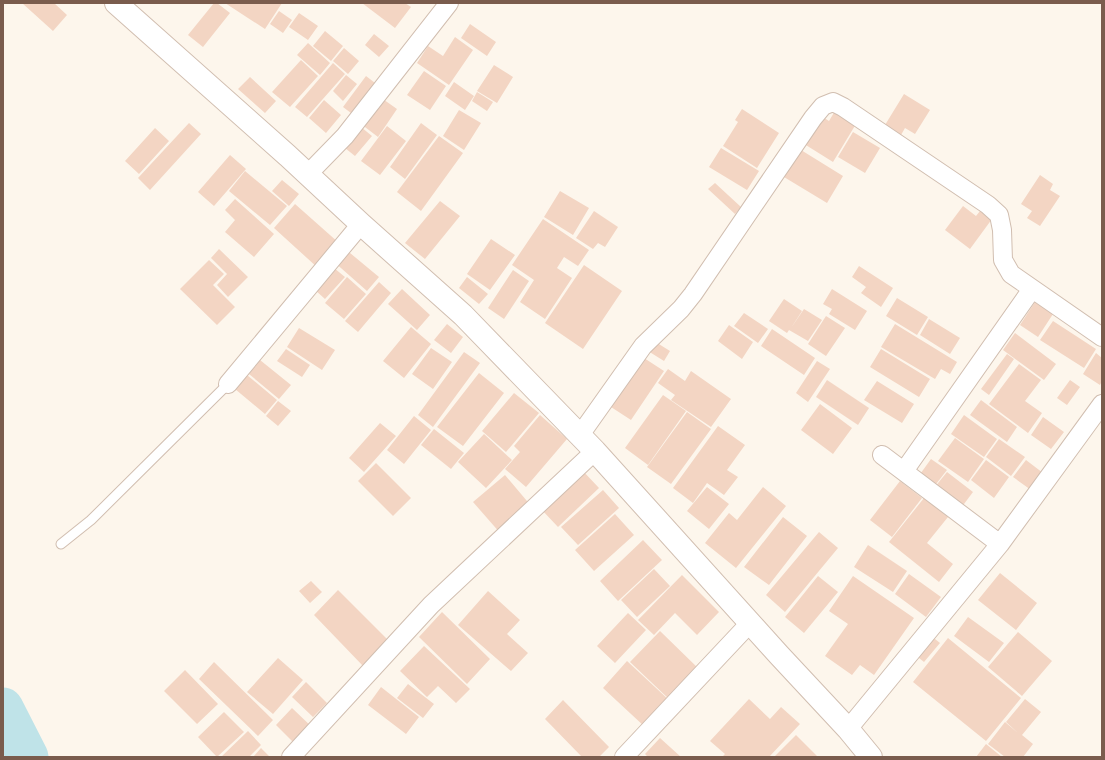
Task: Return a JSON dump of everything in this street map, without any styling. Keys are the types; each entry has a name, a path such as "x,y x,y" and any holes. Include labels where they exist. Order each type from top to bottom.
{"street":[{"path":"116,3 463,315 595,451 871,757"},
{"path":"307,174 345,136 449,3"},
{"path":"580,435 643,346 681,309 693,294 813,118 823,106 833,102 843,107 999,214 1002,230 1003,260 1011,274 1102,337"},
{"path":"228,384 361,224"},
{"path":"904,471 1032,289"},
{"path":"848,730 1000,544 1102,404"},
{"path":"290,757 431,605 595,451"},
{"path":"882,454 1000,544"},
{"path":"624,757 750,623"}],"lane":[{"path":"61,544 91,520 228,384"}],"building":[{"path":"22,3 54,3 67,15 53,31"},
{"path":"214,3 217,3 230,13 203,47 188,35"},
{"path":"225,3 282,3 265,29"},
{"path":"362,3 405,3 411,7 395,28"},
{"path":"279,11 292,20 283,33 270,24"},
{"path":"299,13 318,26 308,40 289,27"},
{"path":"470,24 496,42 487,56 461,38"},
{"path":"325,31 343,46 331,61 313,46"},
{"path":"374,34 389,46 379,57 365,45"},
{"path":"455,37 473,50 449,85 417,63 428,46 443,56"},
{"path":"308,43 330,63 320,75 297,55"},
{"path":"344,48 359,61 348,74 333,61"},
{"path":"301,60 318,76 290,107 272,92"},
{"path":"333,63 345,74 307,117 295,107"},
{"path":"494,65 513,77 497,103 477,91"},
{"path":"424,71 446,86 430,110 407,95"},
{"path":"346,75 357,84 343,101 333,91"},
{"path":"366,76 379,86 355,116 343,107"},
{"path":"250,77 276,101 265,113 238,89"},
{"path":"454,82 474,96 465,110 445,96"},
{"path":"477,92 493,102 487,111 472,101"},
{"path":"904,94 930,110 915,134 905,128 901,135 885,125"},
{"path":"380,97 397,109 378,137 361,124"},
{"path":"324,100 341,115 326,133 309,118"},
{"path":"742,109 779,133 757,168 723,146 738,122 735,120"},
{"path":"459,110 481,123 464,150 443,136"},
{"path":"835,111 856,124 833,162 801,142 818,114 829,121"},
{"path":"189,123 201,134 150,190 138,178"},
{"path":"356,123 372,136 355,156 340,144"},
{"path":"421,123 437,135 405,179 390,167"},
{"path":"387,126 406,141 380,175 361,161"},
{"path":"155,128 169,141 139,174 125,161"},
{"path":"853,132 880,148 865,173 838,157"},
{"path":"439,136 463,153 421,211 397,192"},
{"path":"721,148 759,171 747,190 709,167"},
{"path":"801,150 843,176 827,203 779,174 786,162 792,165"},
{"path":"230,155 246,169 214,206 198,192"},
{"path":"245,171 287,206 270,225 229,191"},
{"path":"1040,175 1053,184 1050,190 1060,196 1040,226 1027,218 1032,211 1021,204"},
{"path":"282,180 299,194 289,206 272,191"},
{"path":"715,183 741,207 735,214 708,189"},
{"path":"560,191 589,208 573,235 544,217"},
{"path":"235,199 274,234 254,257 225,232 235,220 225,210"},
{"path":"440,201 460,216 425,259 405,243"},
{"path":"295,204 339,243 318,268 274,228"},
{"path":"963,206 976,216 980,211 992,219 970,249 945,230"},
{"path":"594,211 618,227 605,247 598,243 593,249 576,238"},
{"path":"543,219 589,250 578,266 564,257 557,268 572,278 545,319 520,302 534,280 512,265"},
{"path":"491,239 515,255 490,290 467,274"},
{"path":"344,248 379,277 367,291 333,261"},
{"path":"219,249 248,277 228,297 217,285 227,274 211,258"},
{"path":"209,260 224,274 213,285 235,307 217,325 180,289"},
{"path":"584,265 622,291 583,349 545,323"},
{"path":"859,266 893,288 881,307 861,293 866,287 852,277"},
{"path":"334,268 345,277 325,299 315,290"},
{"path":"513,270 529,281 504,319 488,308"},
{"path":"347,277 366,294 344,319 325,303"},
{"path":"467,277 488,294 479,304 459,288"},
{"path":"379,282 391,293 358,332 345,321"},
{"path":"402,289 430,315 417,330 388,304"},
{"path":"832,289 867,311 855,330 829,314 832,309 823,304"},
{"path":"897,298 928,317 917,335 886,316"},
{"path":"784,299 802,311 791,328 804,309 822,320 808,341 789,330 787,333 769,321"},
{"path":"1035,302 1053,314 1038,337 1020,325"},
{"path":"744,313 768,329 758,343 734,326"},
{"path":"826,316 845,328 826,356 808,344"},
{"path":"929,319 960,338 950,354 920,335"},
{"path":"1053,321 1096,349 1084,368 1040,340"},
{"path":"447,324 463,337 451,353 434,340"},
{"path":"895,324 957,362 950,374 941,369 935,379 881,347"},
{"path":"729,325 753,342 742,359 718,341"},
{"path":"411,327 431,344 404,378 383,361"},
{"path":"299,328 335,350 322,370 287,347"},
{"path":"772,329 815,358 804,375 761,346"},
{"path":"1015,333 1056,364 1044,380 1003,350"},
{"path":"654,341 670,351 664,361 648,351"},
{"path":"431,348 452,362 433,389 412,374"},
{"path":"286,349 310,365 302,377 277,361"},
{"path":"881,349 930,379 919,397 870,367"},
{"path":"464,352 480,363 433,427 418,415"},
{"path":"1096,353 1102,358 1102,381 1100,385 1083,374"},
{"path":"1007,354 1014,359 989,395 981,389"},
{"path":"644,358 664,371 631,420 611,407"},
{"path":"260,360 291,385 279,399 249,374"},
{"path":"817,361 830,369 808,402 796,393"},
{"path":"1019,364 1041,380 1025,401 1042,413 1028,433 989,404"},
{"path":"668,369 685,381 691,371 731,399 711,427 671,400 675,395 658,383"},
{"path":"479,373 504,393 463,446 437,427"},
{"path":"247,375 277,400 265,414 235,389"},
{"path":"827,380 869,408 858,425 816,397"},
{"path":"1070,380 1080,387 1067,405 1057,398"},
{"path":"877,381 914,404 902,423 864,400"},
{"path":"514,393 539,413 506,452 482,431"},
{"path":"663,395 686,411 648,465 625,448"},
{"path":"981,400 1017,427 1007,442 970,415"},
{"path":"278,401 291,411 278,426 266,416"},
{"path":"820,404 852,428 833,454 801,430"},
{"path":"687,412 711,429 671,484 647,467"},
{"path":"540,415 567,439 526,487 505,469 520,452 514,446"},
{"path":"964,415 997,439 984,457 951,434"},
{"path":"414,416 431,430 404,464 387,450"},
{"path":"1043,417 1064,432 1051,449 1031,435"},
{"path":"380,423 396,436 364,472 349,458"},
{"path":"718,426 745,445 727,470 738,477 724,495 707,483 693,503 673,488"},
{"path":"434,429 464,453 451,469 421,445"},
{"path":"484,434 512,460 486,488 458,462"},
{"path":"955,438 984,459 968,482 938,461"},
{"path":"999,439 1025,457 1011,476 986,457"},
{"path":"931,459 947,470 933,488 918,477"},
{"path":"986,460 1009,477 994,498 971,480"},
{"path":"1026,460 1043,473 1031,490 1013,477"},
{"path":"376,463 411,498 393,516 358,481"},
{"path":"582,470 599,488 558,527 541,509"},
{"path":"947,472 973,492 961,508 934,488"},
{"path":"505,475 532,507 501,534 473,502"},
{"path":"900,481 922,498 892,537 870,520"},
{"path":"707,487 729,504 709,529 687,511"},
{"path":"763,487 786,506 736,568 705,543 729,513 737,520"},
{"path":"603,490 619,508 578,545 561,527"},
{"path":"924,498 948,517 927,543 953,564 939,582 889,542"},
{"path":"615,514 634,535 594,571 575,550"},
{"path":"783,517 807,536 769,585 744,567"},
{"path":"819,532 838,548 785,612 766,595"},
{"path":"643,540 662,560 618,601 600,581"},
{"path":"868,545 907,571 893,592 854,567"},
{"path":"654,569 670,586 637,617 621,600"},
{"path":"1000,573 1037,603 1016,630 978,600"},
{"path":"909,574 941,597 926,617 895,594"},
{"path":"682,575 719,612 697,635 675,613 654,635 638,620"},
{"path":"818,576 838,592 804,633 785,617"},
{"path":"853,576 914,618 874,675 860,665 852,675 825,656 848,624 829,611"},
{"path":"311,581 322,592 310,603 299,591"},
{"path":"338,590 389,641 364,667 314,615"},
{"path":"488,591 520,620 507,634 528,653 511,671 458,625"},
{"path":"442,612 490,659 467,684 419,637"},
{"path":"628,613 646,630 615,663 597,646"},
{"path":"968,617 1004,643 989,662 954,636"},
{"path":"660,631 700,670 671,701 630,662"},
{"path":"1018,632 1052,661 1022,696 988,667"},
{"path":"930,635 940,643 924,662 914,654"},
{"path":"948,638 1021,698 986,741 913,682"},
{"path":"424,646 470,689 456,703 438,686 427,697 400,671"},
{"path":"278,658 303,680 273,714 247,692"},
{"path":"627,661 670,701 645,727 603,688"},
{"path":"214,662 273,720 258,736 199,679"},
{"path":"185,670 218,704 197,724 164,691"},
{"path":"306,682 327,703 313,717 292,697"},
{"path":"408,684 434,704 423,718 397,698"},
{"path":"381,687 419,717 406,734 368,705"},
{"path":"749,699 770,719 781,707 800,724 769,757 722,757 725,754 710,741"},
{"path":"1025,699 1041,712 1022,735 1033,744 1023,757 1005,757 988,744 1005,722 1018,733 1006,722"},
{"path":"563,700 609,747 599,757 582,757 545,719"},
{"path":"292,708 314,729 297,746 276,725"},
{"path":"224,712 244,732 217,757 198,737"},
{"path":"248,731 261,745 249,757 221,757"},
{"path":"796,735 818,757 774,757"},
{"path":"660,738 681,757 648,757 645,754"},
{"path":"986,744 1002,757 976,757"},
{"path":"261,748 270,757 253,757"}],"waterway":[{"path":"3,708 28,757"}]}
